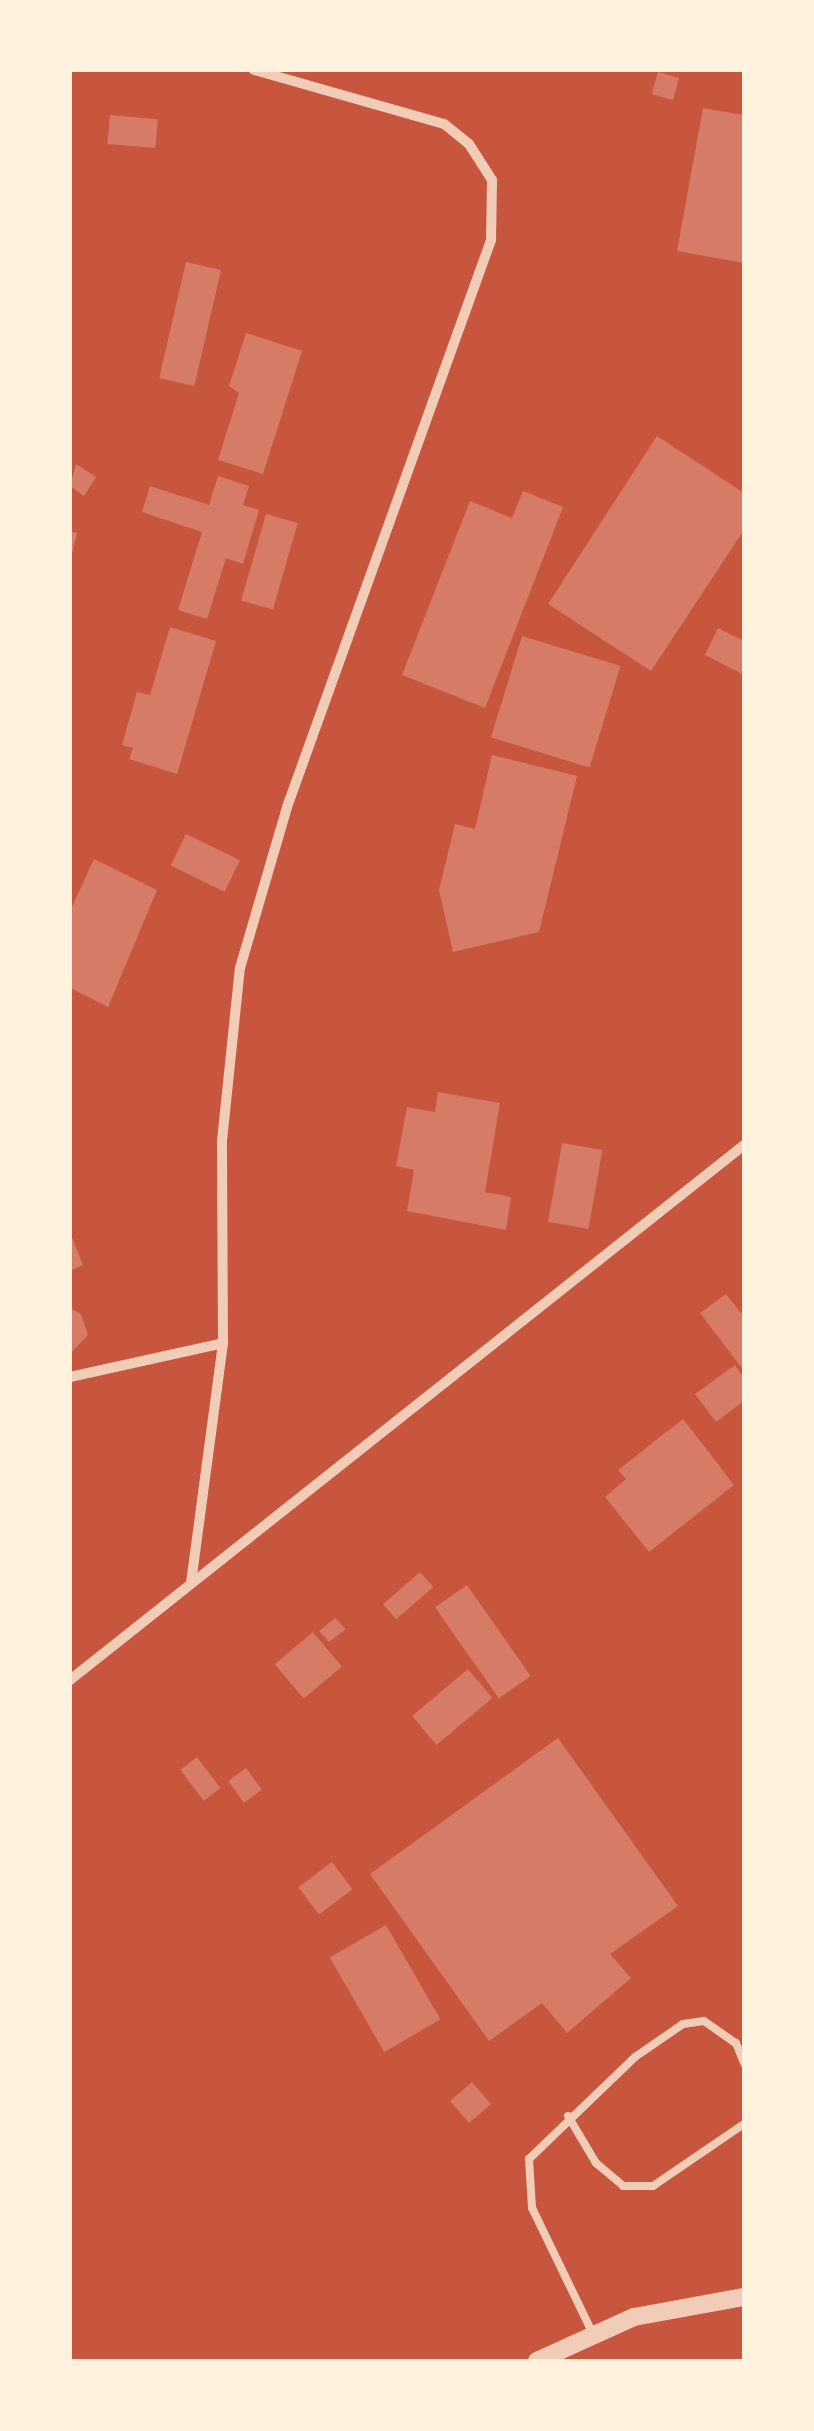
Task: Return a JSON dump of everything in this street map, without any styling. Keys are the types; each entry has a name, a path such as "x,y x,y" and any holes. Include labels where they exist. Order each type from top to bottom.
{"street":[{"path":"191,1583 222,1343 222,1141 240,968 288,807 492,240 492,180 470,144 444,124 254,70"},
{"path":"70,1680 744,1145"},
{"path":"70,1377 222,1343"},
{"path":"537,2361 634,2317 744,2297"}],"lane":[{"path":"593,2334 532,2208 529,2159 568,2116 683,2024 704,2021 736,2043 744,2063"},
{"path":"568,2116 596,2163 623,2186 653,2186 744,2124"}],"building":[{"path":"658,72 679,78 673,100 652,94"},
{"path":"703,108 744,115 744,263 677,251"},
{"path":"110,115 158,119 155,148 107,144"},
{"path":"186,262 221,270 194,386 159,378"},
{"path":"246,333 302,351 263,474 218,460 239,393 229,386"},
{"path":"657,436 744,493 744,530 651,671 548,604"},
{"path":"76,464 96,477 84,496 70,486"},
{"path":"218,476 249,486 243,505 259,510 243,564 226,558 207,619 178,610 202,532 142,512 150,486 209,505"},
{"path":"523,491 563,507 485,708 402,675 470,501 512,518"},
{"path":"266,514 298,523 273,610 241,601"},
{"path":"70,531 77,533 71,558 70,558"},
{"path":"170,627 216,641 177,774 129,759 133,748 122,745 137,692 150,695"},
{"path":"718,628 744,641 744,675 705,655"},
{"path":"522,636 620,666 590,767 491,737"},
{"path":"492,755 577,776 539,932 453,952 439,890 455,824 475,829"},
{"path":"186,834 240,860 225,892 171,865"},
{"path":"94,859 157,890 108,1007 70,988 70,911"},
{"path":"438,1092 500,1103 485,1192 511,1197 506,1230 407,1211 414,1170 396,1166 407,1107 435,1112"},
{"path":"562,1143 602,1150 588,1229 548,1222"},
{"path":"70,1233 83,1265 70,1271"},
{"path":"726,1294 744,1317 744,1371 700,1313"},
{"path":"70,1308 81,1314 88,1335 70,1354"},
{"path":"735,1365 744,1378 744,1401 716,1422 695,1394"},
{"path":"683,1419 734,1485 649,1552 605,1497 626,1479 618,1470"},
{"path":"420,1572 433,1587 396,1619 383,1604"},
{"path":"467,1585 531,1676 499,1698 435,1607"},
{"path":"335,1618 346,1629 329,1642 319,1631"},
{"path":"313,1632 342,1666 304,1699 275,1664"},
{"path":"468,1669 492,1698 437,1745 412,1716"},
{"path":"558,1738 678,1906 610,1954 631,1978 567,2033 542,2003 489,2041 370,1874"},
{"path":"197,1757 220,1788 204,1801 180,1770"},
{"path":"246,1768 262,1790 244,1803 228,1781"},
{"path":"332,1862 352,1889 319,1914 298,1887"},
{"path":"386,1925 440,2019 384,2052 330,1958"},
{"path":"472,2082 491,2104 469,2123 450,2101"}]}
